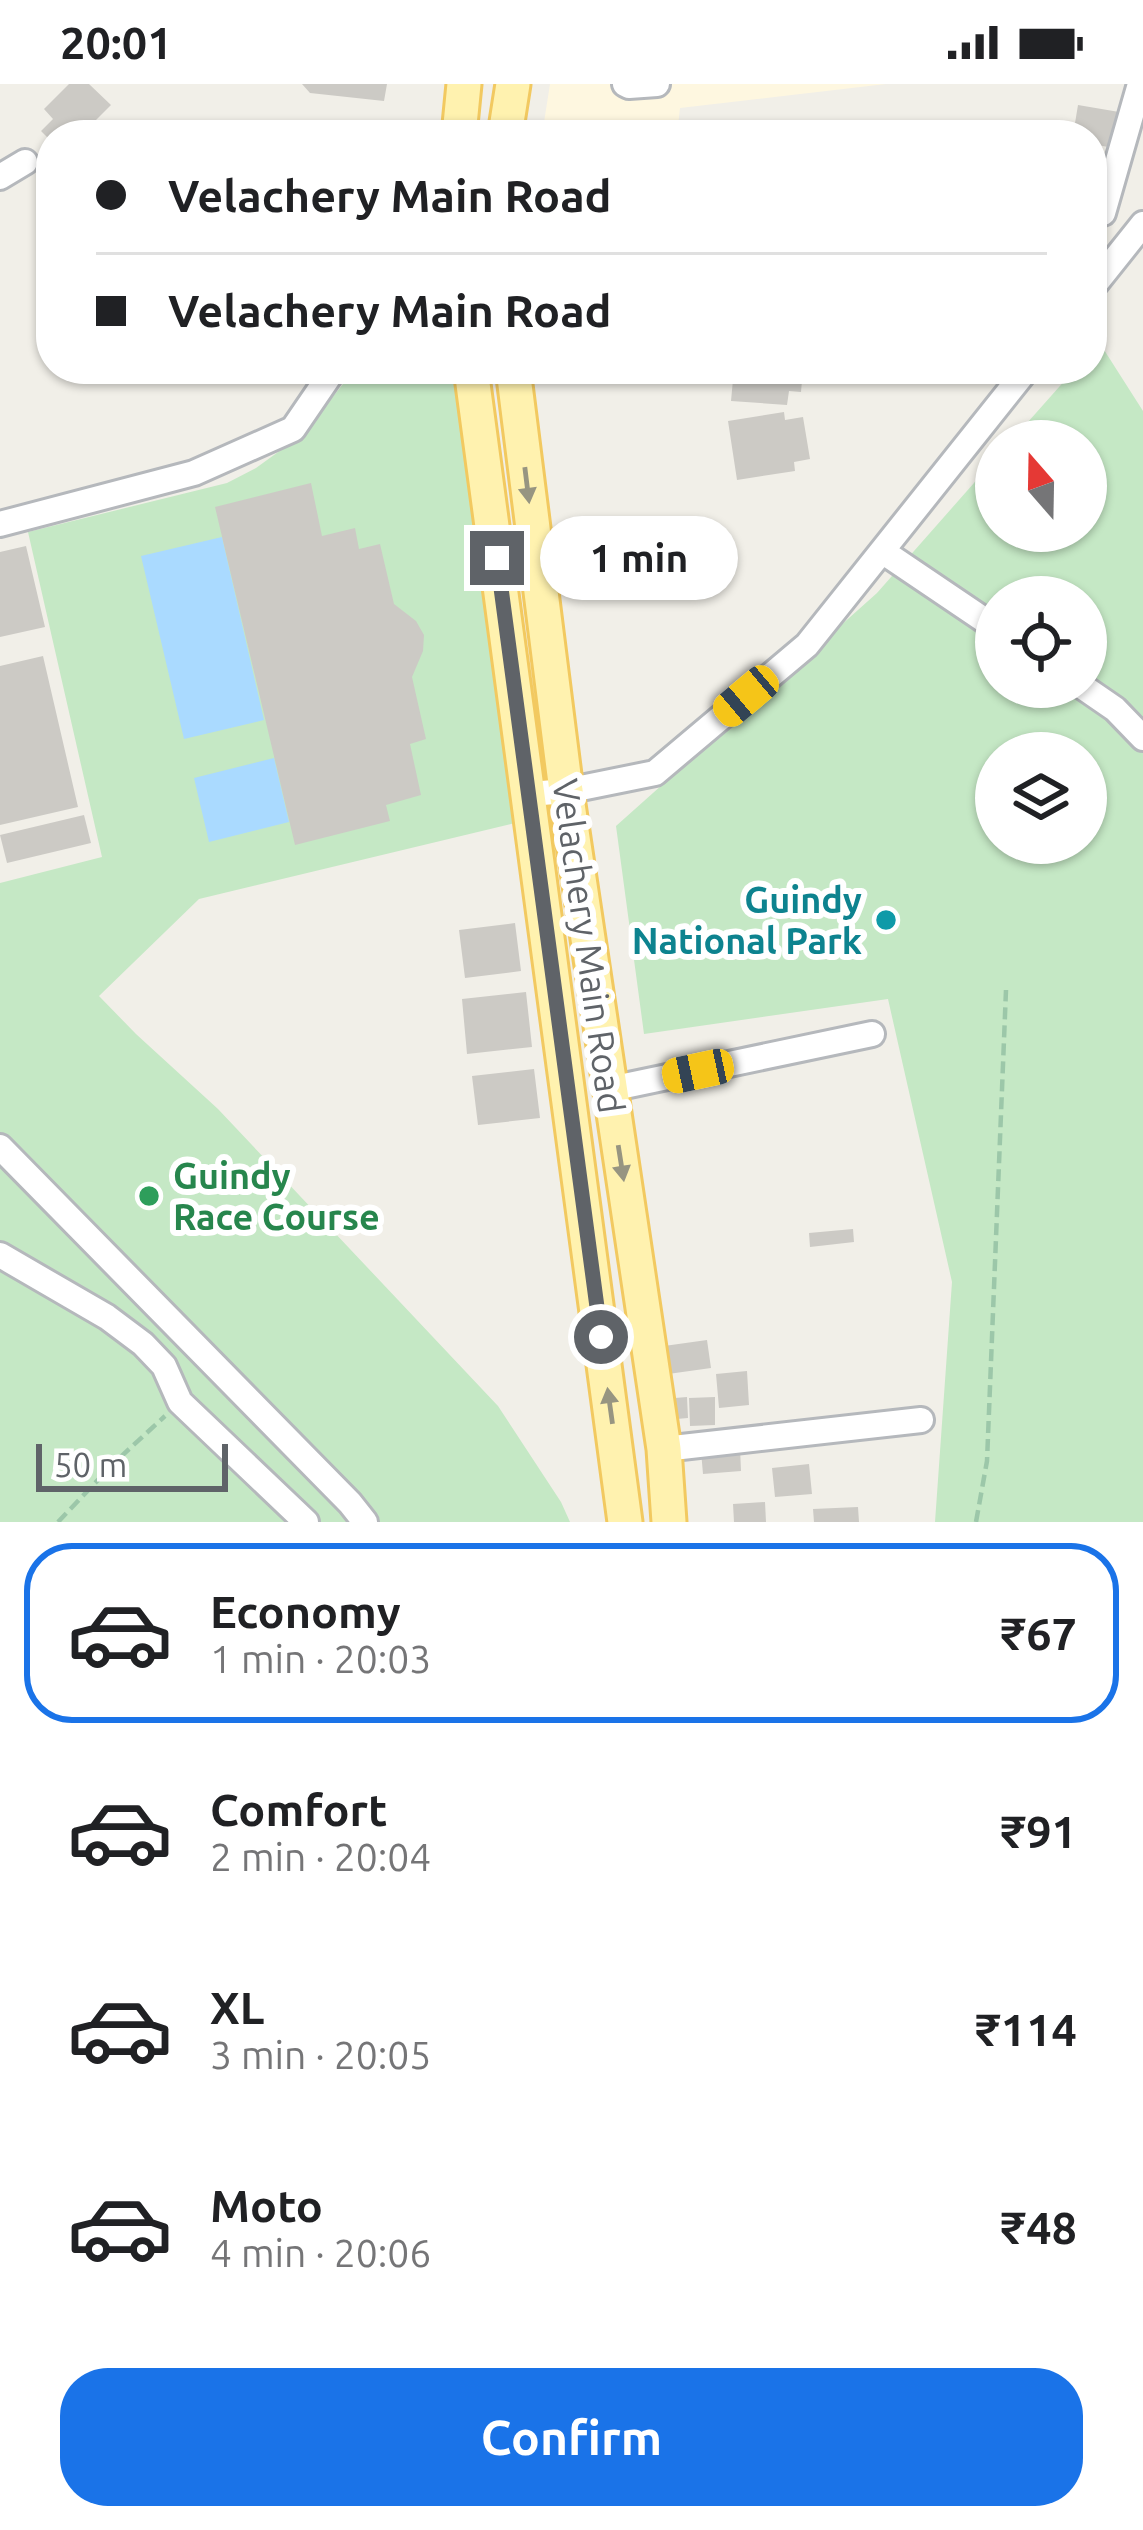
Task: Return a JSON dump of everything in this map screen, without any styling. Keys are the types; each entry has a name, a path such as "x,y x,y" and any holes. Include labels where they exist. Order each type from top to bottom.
{"main road":[{"path":"460,120 464,84"},
{"path":"507,120 512,84"},
{"name":"Velachery Main Road","path":"473,384 625,1522"},
{"name":"Velachery Main Road","path":"514,384 566,790 664,1449 669,1522"}],"street":[{"path":"625,84 657,84"},
{"path":"1107,199 1140,84"},
{"path":"0,178 25,162"},
{"path":"1107,269 1143,224"},
{"path":"0,524 194,473 293,429 324,384"},
{"path":"530,794 655,773 807,645 1015,384"},
{"path":"882,551 975,614"},
{"path":"1107,704 1143,738"},
{"path":"610,1089 872,1034"},
{"path":"0,1147 365,1522"},
{"path":"0,1255 107,1317 143,1344 164,1366 180,1402 306,1522"},
{"path":"664,1449 921,1420"}],"path":[{"path":"976,1522 986,1461 1006,990"},
{"path":"58,1522 180,1402"}],"shaded area":[{"path":"550,84 886,84 680,108 679,120 544,120"}],"green space":[{"name":"Guindy National Park","path":"1107,355 1143,411 1143,1522 935,1522 952,1282 888,999 644,1034 616,826 877,593 975,482 975,552 1107,552 1107,420 1030,420 1062,384 1107,384"},
{"path":"343,384 456,384 515,823 199,899 99,996 218,1109 498,1406 570,1522 0,1522 0,883 102,857 28,532 227,483 303,434"}],"water":[{"path":"222,537 264,720 184,739 141,556"},
{"path":"274,758 289,822 209,842 194,778"}],"building":[{"path":"69,84 89,84 111,105 96,120 52,120 44,109"},
{"path":"302,84 387,84 384,101 310,93"},
{"path":"1078,105 1125,113 1119,149 1107,147 1107,120 1076,120"},
{"path":"733,384 802,384 801,392 789,391 787,405 731,401"},
{"path":"784,412 785,420 803,417 810,459 794,462 795,471 737,480 728,421"},
{"path":"311,483 322,536 355,528 359,549 380,544 394,604 416,621 424,635 412,677 426,739 410,744 421,795 386,805 390,821 295,845 215,507"},
{"path":"26,546 45,627 0,637 0,552"},
{"path":"43,656 78,807 0,825 0,666"},
{"path":"84,815 91,843 7,863 0,835"},
{"path":"515,923 521,971 465,978 459,930"},
{"path":"526,992 532,1047 467,1054 462,999"},
{"path":"534,1069 540,1118 478,1125 472,1076"},
{"path":"853,1229 854,1242 810,1247 809,1233"},
{"path":"707,1340 711,1368 661,1375 657,1347"},
{"path":"747,1371 749,1405 719,1408 716,1374"},
{"path":"687,1397 688,1418 665,1420 663,1399"},
{"path":"715,1397 715,1425 690,1426 689,1398"},
{"path":"740,1448 741,1471 703,1474 701,1451"},
{"path":"809,1464 812,1494 775,1497 772,1468"},
{"path":"765,1502 766,1522 734,1522 733,1504"},
{"path":"858,1507 859,1522 814,1522 813,1509"}],"place":[{"name":"Guindy National Park","path":"886,920"},
{"name":"Guindy Race Course","path":"149,1196"}],"route":[{"path":"497,558 601,1337"}]}
